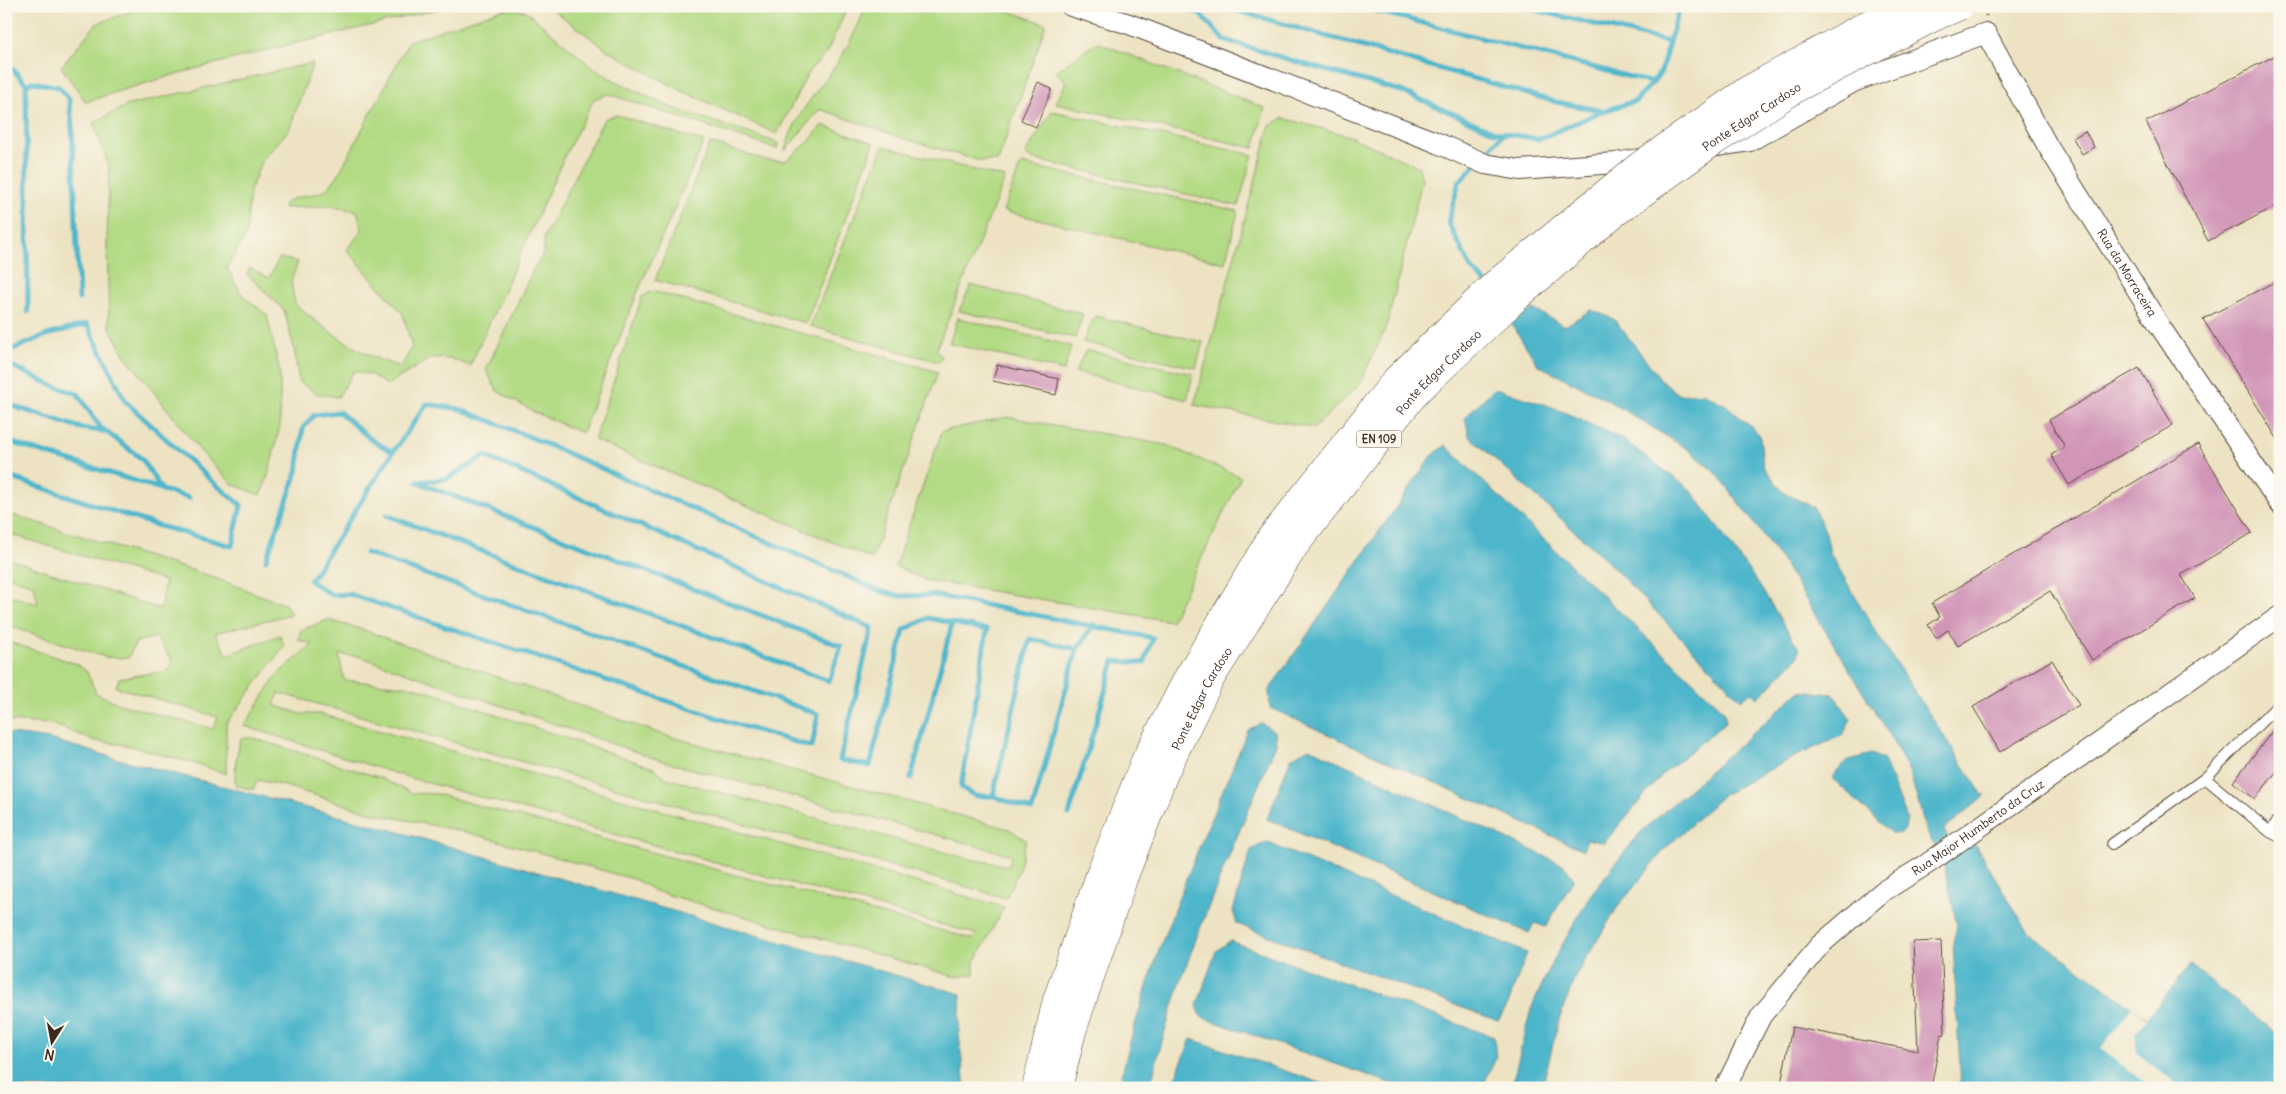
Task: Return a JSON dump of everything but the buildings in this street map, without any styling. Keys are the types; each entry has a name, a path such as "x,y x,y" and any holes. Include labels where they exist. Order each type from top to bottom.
{"main road":[{"name":"Ponte Edgar Cardoso","path":"1036,1088 1057,1000 1101,872 1145,761 1189,676 1271,538 1396,380 1494,285 1638,167 1748,90 1868,24 1909,6"},
{"name":"Ponte Edgar Cardoso","path":"1058,1088 1072,1031 1123,879 1165,771 1210,678 1295,545 1416,392 1518,296 1612,215 1703,150 1798,87 1932,18 1960,6"}],"street":[{"name":"Rua da Morraceira","path":"1071,6 1129,24 1433,141 1485,164 1520,170 1615,164 1750,141 1853,82 1986,33 2048,145 2156,319 2280,504"},
{"name":"Rua Major Humberto da Cruz","path":"1725,1088 1761,1016 1820,945 1882,892 1927,864 2280,616"}],"lane":[{"path":"2112,844 2205,778 2280,703"},
{"path":"2205,778 2270,832 2280,837"},
{"path":"2270,832 2280,817"}],"green space":[{"path":"146,6 450,6 221,62 86,102 61,67 96,24"},
{"path":"548,6 848,6 827,52 809,71 777,134 678,89 607,50"},
{"path":"866,6 994,6 1046,24 998,161 980,161 902,138 820,109 785,151 800,116 836,65 860,22"},
{"path":"503,9 526,11 586,62 610,78 667,106 778,143 777,149 608,94 594,99 565,155 470,366 452,359 431,358 387,385 372,375 354,371 338,397 318,394 299,382 294,348 284,310 247,274 250,268 269,278 279,258 298,262 291,281 295,304 319,324 357,349 401,367 412,347 403,314 347,250 362,230 357,211 331,206 285,208 282,206 292,199 323,191 332,184 409,41"},
{"path":"1097,42 1265,108 1254,148 1056,103 1066,82 1056,71"},
{"path":"313,63 289,130 261,162 250,191 246,235 227,268 242,295 267,315 280,373 280,426 267,480 260,495 232,484 201,452 123,353 109,326 107,242 109,167 93,123 128,105"},
{"path":"1052,111 1253,155 1238,206 1032,159 1025,154"},
{"path":"617,115 704,142 638,291 582,433 536,413 497,391 486,370 533,270 544,253 544,237 604,119"},
{"path":"1283,118 1349,136 1419,167 1422,180 1387,325 1359,385 1314,428 1194,405 1270,126"},
{"path":"822,125 874,143 806,323 655,280 710,143 766,160 785,161 808,143"},
{"path":"883,146 1005,178 936,350 942,357 939,362 810,326"},
{"path":"1021,164 1238,211 1225,263 1003,211"},
{"path":"971,285 1083,314 1075,338 959,311"},
{"path":"652,291 938,372 872,559 594,440 642,297"},
{"path":"1095,316 1203,342 1196,368 1083,342"},
{"path":"958,318 1071,346 1064,371 949,343"},
{"path":"1086,350 1193,374 1187,400 1075,372"},
{"path":"1008,417 1166,445 1241,477 1171,621 925,580 895,566 942,431"},
{"path":"6,513 207,575 286,605 291,614 215,633 227,655 280,635 284,646 226,724 226,774 131,746 96,741 52,724 6,721 6,641 77,664 87,672 96,693 119,704 213,729 218,717 116,687 119,678 167,671 173,662 156,637 136,642 128,658 105,657 6,625 6,595 38,604 34,585 6,576 6,558 160,609 165,581 6,533"},
{"path":"328,620 360,629 661,734 1009,829 1026,840 1020,867 1006,898 279,693 274,705 301,714 320,714 1004,907 974,964 974,974 956,977 655,891 636,880 470,833 372,813 285,786 258,780 253,790 235,785 236,759 241,738 253,738 378,777 412,793 436,794 973,939 976,934 407,777 244,726 278,674 313,644 298,640 301,630","holes":["339,655 358,656 662,761 1011,855 1009,866 970,859 666,778 654,768 415,687 344,680"]}],"water":[{"path":"1533,309 1565,326 1591,310 1614,319 1663,382 1679,395 1703,393 1726,405 1760,435 1763,466 1783,492 1814,508 1826,533 1830,553 1877,634 1984,797 1944,829 1954,852 1972,840 2029,933 2147,1018 2191,965 2280,1037 2280,1045 2276,1050 2280,1053 2280,1088 1961,1088 1953,943 1957,926 1943,860 1927,833 1909,771 1884,726 1781,559 1717,474 1689,450 1607,400 1538,365 1511,323"},
{"path":"1495,388 1555,408 1622,439 1691,490 1759,585 1799,649 1798,657 1758,698 1751,692 1741,700 1602,556 1469,436 1465,417"},
{"path":"1445,445 1724,711 1726,722 1663,774 1604,843 1587,839 1583,850 1270,708 1269,690 1431,457"},
{"path":"1800,691 1833,694 1851,719 1843,735 1792,758 1723,795 1665,849 1617,908 1576,975 1559,1020 1542,1088 1511,1088 1531,1009 1552,963 1591,894 1640,833"},
{"path":"1261,723 1275,732 1276,744 1190,956 1175,1000 1150,1088 1119,1088 1144,996 1193,862 1248,730"},
{"path":"6,733 49,739 118,759 392,830 961,994 959,1034 965,1087 6,1088"},
{"path":"1309,748 1564,865 1574,879 1546,927 1534,923 1529,933 1267,819 1291,758"},
{"path":"1871,754 1884,760 1907,819 1905,829 1901,833 1892,834 1832,778 1846,761"},
{"path":"1266,842 1527,953 1507,1006 1498,1021 1237,924 1233,911 1251,850"},
{"path":"1230,941 1494,1037 1496,1058 1482,1088 1404,1088 1201,1017 1197,1005 1216,951"},
{"path":"1191,1039 1335,1088 1171,1088"}],"pier":[{"path":"2132,1007 2147,1019 2135,1034 2137,1053 2181,1088 2151,1088 2101,1048"}],"waterway":[{"path":"1184,6 1201,15 1224,40 1401,91 1495,132 1539,139 1603,111 1556,102 1221,6"},
{"path":"1358,6 1653,83"},
{"path":"1518,6 1669,42 1661,72 1636,101 1603,111"},
{"path":"1669,42 1680,6"},
{"path":"6,58 10,66 26,84 33,82 59,87 69,99 72,125 79,299"},
{"path":"26,84 28,312"},
{"path":"1482,157 1504,133"},
{"path":"1475,165 1459,182 1448,222 1471,268 1485,282"},
{"path":"6,352 47,335 87,324 126,402 214,483 241,505 232,546 159,526 6,476"},
{"path":"6,363 51,385 78,394 100,427 142,459 162,490 189,498"},
{"path":"6,404 81,428 106,432"},
{"path":"366,553 818,714 812,747 748,728 349,594 332,595 310,581 393,452 427,404 460,409 530,437 880,591 900,596 933,595 1153,638 1144,663 1114,661 1069,815"},
{"path":"266,560 297,472 303,428 314,415 339,412 373,441 393,452"},
{"path":"6,441 161,489"},
{"path":"386,515 829,681 841,646 417,482 446,479 485,456 872,628 840,760 870,766 904,630 928,618 987,630 961,787 975,796 993,796 1030,639 1077,649"},
{"path":"911,778 952,624"},
{"path":"993,796 1032,810 1077,649 1094,625"}]}
